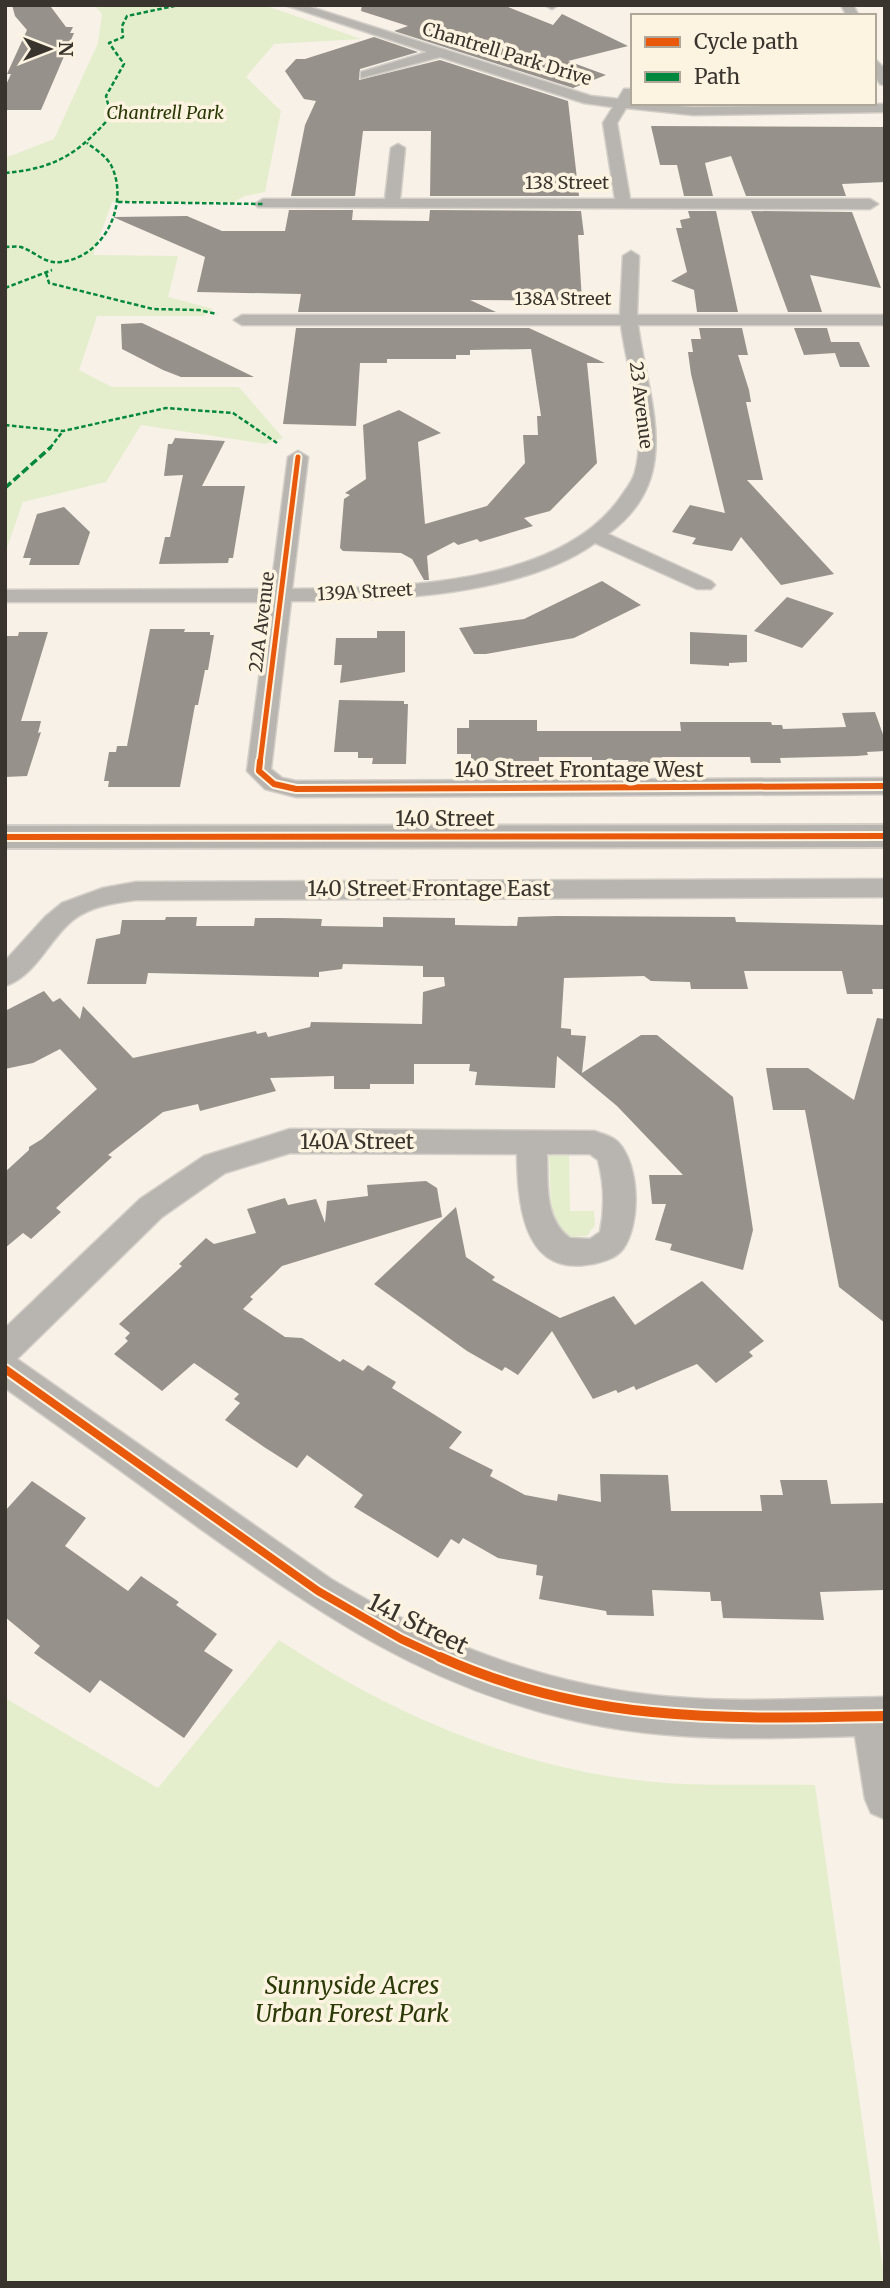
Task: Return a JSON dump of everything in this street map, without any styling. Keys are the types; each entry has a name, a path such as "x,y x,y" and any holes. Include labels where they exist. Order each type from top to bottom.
{"main road":[{"name":"140 Street","path":"5,837 885,836"}],"street":[{"name":"Chantrell Park Drive","path":"291,5 555,91 620,105 693,111 885,108"},
{"path":"366,75 438,53"},
{"path":"623,202 610,123 631,89"},
{"path":"392,203 398,148"},
{"name":"138 Street","path":"264,204 870,204"},
{"name":"23 Avenue","path":"594,535 625,507 637,491 648,457 629,320 631,256"},
{"name":"138A Street","path":"242,320 885,320"},
{"name":"22A Avenue","path":"274,784 258,771 299,457"},
{"path":"594,535 704,585"},
{"name":"139A Street","path":"5,596 400,592 475,581 542,562 594,535"},
{"name":"140 Street Frontage West","path":"274,784 296,789 885,786"},
{"name":"140 Street Frontage East","path":"5,975 26,961 56,920 79,905 106,895 136,891 885,888"},
{"name":"140A Street","path":"9,1373 151,1208 215,1164 290,1141 532,1143"},
{"name":"141 Street","path":"9,1373 329,1598 396,1638 457,1666 523,1689 617,1710 715,1718 878,1716"},
{"path":"878,1716 885,1799"}],"green space":[{"name":"Chantrell Park","path":"94,5 264,5 361,39 274,44 246,77 281,111 265,192 245,196 234,202 112,202 93,255 178,256 168,297 213,309 204,316 97,316 79,370 112,387 239,387 283,438 265,444 141,425 106,482 23,502 5,553 5,158 54,139 98,43 102,14"},
{"path":"549,1154 569,1154 570,1211 594,1211 595,1225 587,1236 567,1237 552,1227"},
{"name":"Sunnyside Acres Urban Forest Park","path":"279,1640 323,1668 415,1716 512,1753 562,1767 665,1783 815,1785 885,2283 5,2283 5,1698 158,1788"}],"building":[{"path":"12,5 51,7 66,27 73,27 70,33 74,33 41,110 5,110 5,87 11,74 7,74 27,30 15,16"},
{"path":"362,5 503,5 553,25 562,14 628,46 568,61 606,75 573,88 394,31 408,26 361,11"},
{"path":"374,37 418,52 360,69 359,80 440,60 568,101 579,196 430,196 431,131 363,131 355,196 291,196 305,125 316,101 304,99 285,71 296,59 305,59"},
{"path":"651,126 885,127 885,182 842,184 846,196 746,196 731,156 705,163 713,196 684,196 677,165 660,165"},
{"path":"289,210 353,210 352,220 429,221 430,210 581,211 584,235 578,235 582,301 470,300 496,312 298,312 301,294 197,292 205,257 113,217 187,216 222,231 285,231"},
{"path":"688,211 716,211 738,312 697,312 694,290 671,281 687,272 676,228 682,228 680,220 690,218"},
{"path":"751,211 852,212 881,288 810,275 822,312 788,312"},
{"path":"142,323 254,377 181,377 163,370 122,349 121,324"},
{"path":"296,328 529,328 605,363 587,363 597,463 550,511 524,518 533,526 480,542 477,539 458,545 454,542 427,556 429,580 424,580 412,559 401,553 343,551 340,548 344,499 350,495 345,493 366,479 363,425 399,410 441,433 418,442 425,524 487,506 525,463 523,435 538,435 537,416 541,416 531,349 470,350 470,355 456,355 456,359 387,359 387,363 360,363 356,426 283,424"},
{"path":"699,328 742,328 748,355 738,355 749,390 751,402 746,402 763,480 747,480 834,574 781,585 741,537 732,551 692,544 696,538 672,532 690,505 725,513 691,374 688,352 693,352 691,339 701,339"},
{"path":"794,328 827,328 831,342 859,342 870,367 840,367 835,353 804,355"},
{"path":"175,438 225,441 202,486 245,486 233,558 229,558 228,563 159,564 165,537 170,537 183,475 164,476 168,444 172,444"},
{"path":"64,507 90,532 79,565 29,565 31,558 23,558 37,514"},
{"path":"602,581 641,605 574,638 486,654 474,654 459,628 524,619"},
{"path":"787,597 834,613 802,648 754,631"},
{"path":"150,629 185,629 184,632 210,632 210,635 214,635 208,670 205,670 198,705 195,705 180,787 108,787 109,781 104,781 109,752 116,752 117,746 127,746"},
{"path":"377,631 405,631 405,672 340,683 342,665 334,665 336,638 377,638"},
{"path":"19,632 48,632 21,721 41,721 38,733 41,732 27,776 5,777 5,636 18,636"},
{"path":"690,632 747,635 747,662 729,663 729,666 690,664"},
{"path":"339,700 404,701 404,704 408,704 406,764 372,764 373,758 358,758 358,752 334,752"},
{"path":"875,712 885,740 885,751 867,752 868,755 780,758 781,763 751,763 750,757 662,757 663,763 629,763 628,760 592,760 592,757 539,757 539,761 471,761 471,754 457,754 457,728 469,728 469,720 537,720 537,731 681,731 680,722 771,722 772,725 782,725 783,729 846,727 842,713"},
{"path":"557,916 735,917 736,922 885,925 885,989 872,989 873,994 847,994 842,971 744,971 748,989 691,989 690,982 651,981 644,976 564,978 561,1028 571,1029 571,1035 586,1036 582,1073 641,1035 657,1035 733,1097 753,1230 743,1270 670,1250 672,1244 655,1240 666,1204 652,1204 649,1175 683,1175 617,1106 557,1056 555,1088 475,1085 477,1072 469,1071 470,1064 414,1064 414,1084 370,1084 370,1089 334,1089 334,1076 270,1078 276,1091 200,1111 198,1104 163,1112 108,1155 112,1157 56,1208 61,1212 31,1239 23,1233 5,1248 5,1172 29,1147 42,1139 97,1089 60,1049 33,1063 5,1069 5,1011 44,991 53,1002 60,998 80,1019 83,1006 133,1058 256,1031 257,1034 266,1032 268,1037 310,1027 311,1022 422,1024 423,992 445,986 444,977 423,977 423,966 343,964 342,969 319,972 319,977 148,973 146,984 87,984 96,939 120,934 122,920 165,920 166,917 197,917 196,926 254,926 255,918 282,918 322,919 321,926 383,927 383,917 455,918 455,925 517,926 518,917"},
{"path":"877,1018 885,1019 885,1323 839,1287 805,1110 773,1110 766,1068 808,1068 854,1100"},
{"path":"426,1181 437,1188 442,1217 282,1266 250,1297 253,1299 243,1309 285,1337 302,1338 340,1362 343,1359 363,1371 368,1365 396,1382 392,1388 462,1432 449,1448 493,1470 490,1476 525,1495 557,1501 558,1494 601,1502 600,1474 668,1475 671,1511 762,1511 760,1495 783,1495 780,1480 827,1480 831,1504 885,1503 885,1590 820,1592 824,1620 723,1618 721,1601 711,1601 710,1592 652,1590 654,1616 607,1615 606,1611 539,1599 543,1576 536,1575 537,1565 498,1558 463,1538 459,1544 451,1539 438,1558 354,1507 363,1495 307,1455 297,1468 264,1447 225,1420 240,1403 234,1399 239,1394 194,1363 162,1391 114,1354 128,1341 125,1338 130,1333 119,1324 182,1266 179,1264 206,1238 214,1244 256,1233 247,1209 285,1198 288,1205 316,1199 325,1223 327,1201 368,1196 367,1185"},
{"path":"456,1207 466,1257 495,1277 492,1280 560,1318 614,1296 635,1325 702,1281 764,1341 749,1352 753,1356 716,1383 697,1364 636,1390 634,1386 593,1399 552,1331 518,1375 505,1367 502,1371 467,1351 374,1284"},
{"path":"32,1481 86,1518 65,1546 128,1591 141,1576 179,1602 176,1605 217,1634 204,1651 233,1670 184,1738 100,1680 90,1693 34,1653 40,1646 5,1617 5,1511"}],"marked path":[{"path":"5,173 26,171 58,162 95,135 119,107 108,104 106,96 124,64 109,43 123,37 122,26 127,16 179,5"},
{"path":"5,247 21,247 40,260 60,262 79,257 96,245 109,228 117,208 118,186 109,162 87,143"},
{"path":"118,202 263,204"},
{"path":"5,288 52,270"},
{"path":"46,273 49,283 153,309 199,310 217,314"},
{"path":"5,425 63,431 166,408 233,413 277,443"},
{"path":"5,488 44,456 63,431"}],"cycle path":[{"path":"298,457 259,771 274,784 296,789 885,786"},
{"path":"5,837 885,836"},
{"path":"5,1369 318,1591 401,1639 443,1659 532,1690 577,1702 624,1710 724,1719 885,1716"}]}
